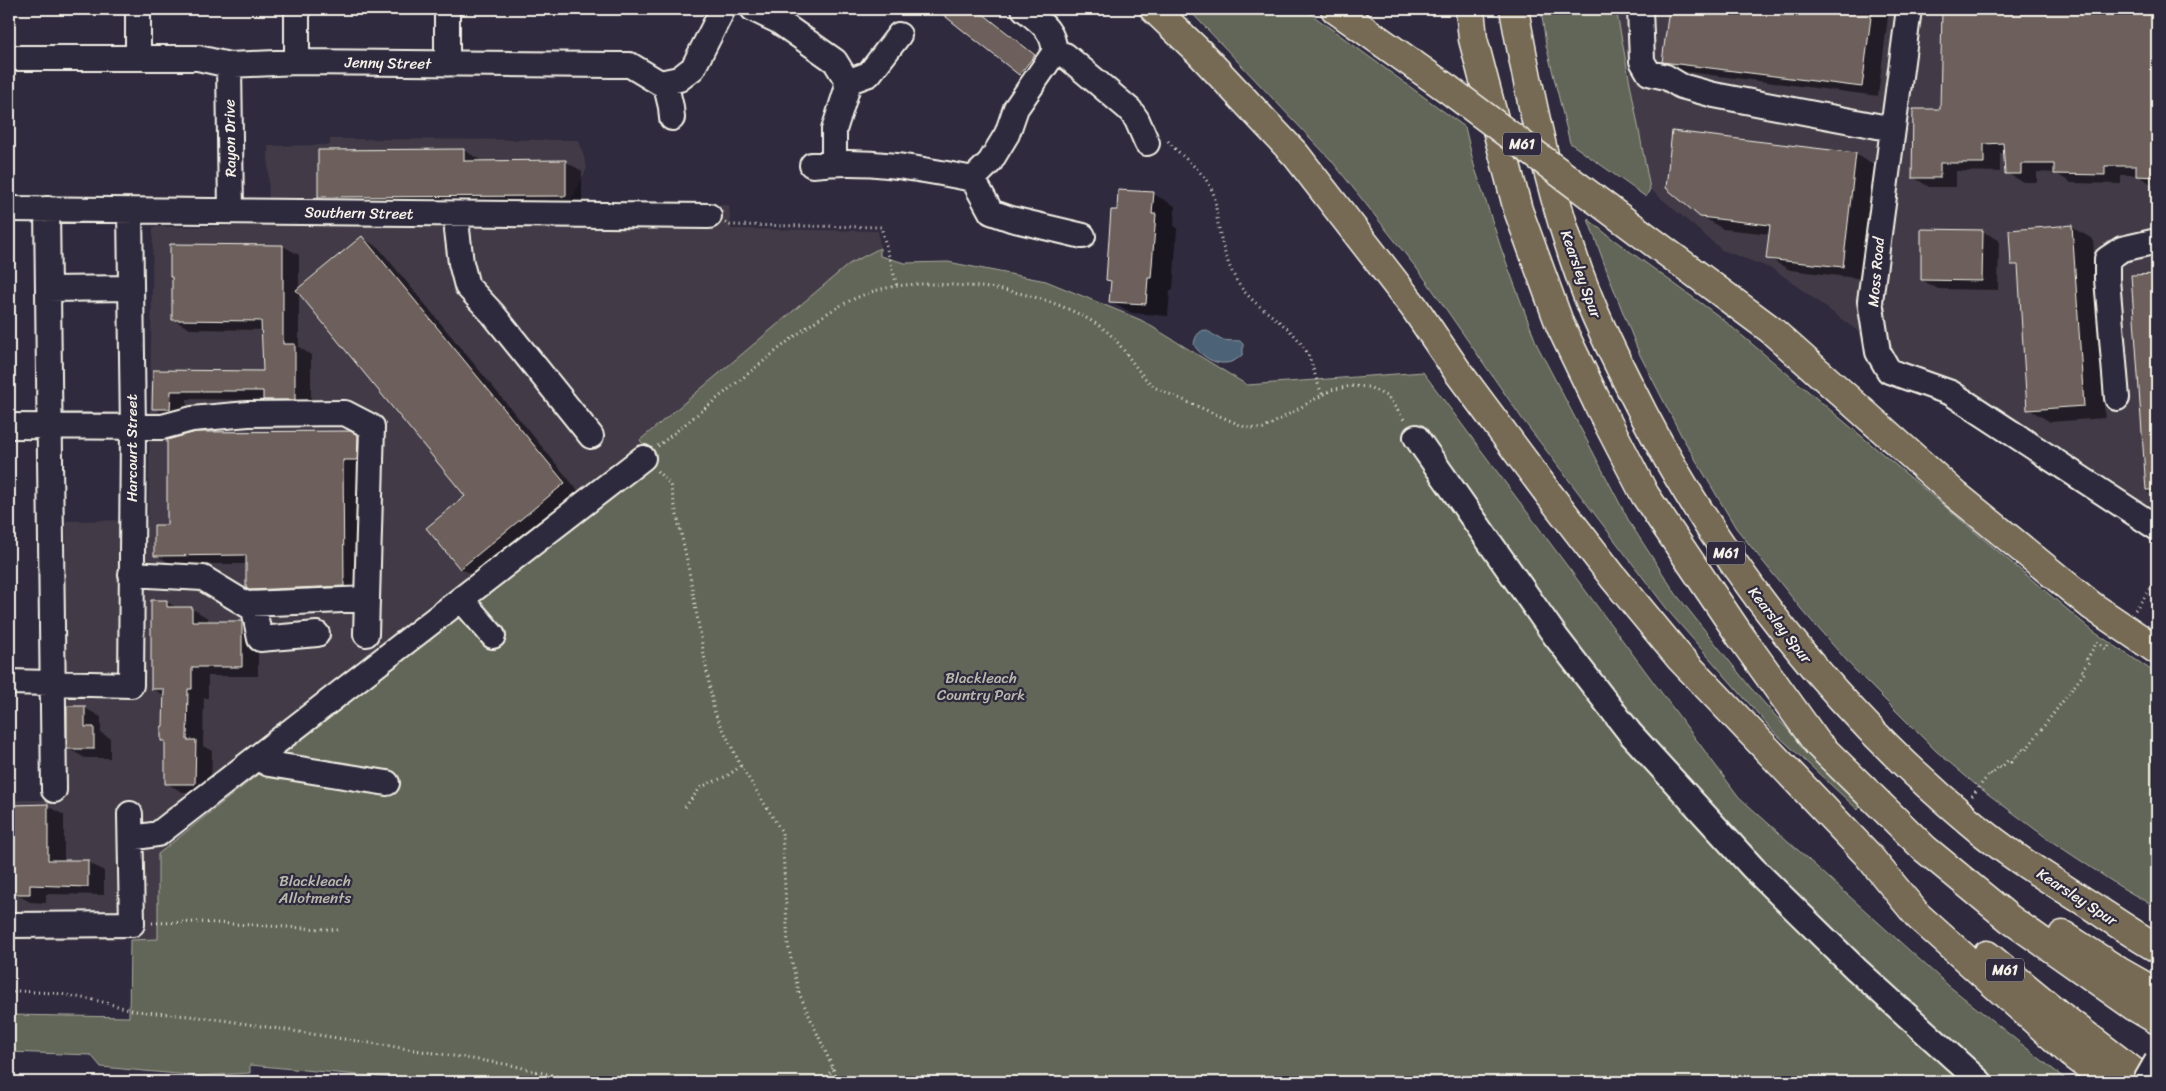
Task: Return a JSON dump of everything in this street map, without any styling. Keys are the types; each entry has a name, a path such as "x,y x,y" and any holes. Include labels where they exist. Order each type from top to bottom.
{"highway":[{"name":"M61","path":"1154,9 1199,52 1296,155 1414,307 1458,372 1566,516 1613,577 1680,658 1867,854 1918,916 2071,1053 2110,1082"},
{"name":"M61","path":"1335,9 1448,89 1770,329 1956,495 2092,606 2157,650"},
{"name":"M61","path":"1470,9 1473,39 1518,210 1560,325 1645,495 1742,638 1817,743 1925,850 2010,918 2134,1007 2157,1020"},
{"name":"Kearsley Spur","path":"1514,9 1528,86 1557,204 1573,257 1610,347 1660,446 1700,515 1735,566 1801,652 1833,690 1900,760 1959,812 2009,852 2157,948"},
{"name":"M61","path":"1766,670 1934,832 2006,895 2071,940 2157,992"},
{"name":"M61","path":"1867,854 2050,1007 2146,1082"}],"street":[{"path":"138,9 138,58"},
{"path":"297,9 297,62"},
{"path":"447,9 447,64"},
{"path":"672,118 665,82 679,79 694,68 723,9"},
{"path":"753,9 778,21 835,61 847,82 845,99 823,164 849,162 904,166 973,179"},
{"path":"973,179 990,162 1008,134 1016,108 1054,53 1055,43 1044,24 1024,9"},
{"path":"1640,9 1642,61 1649,73 1666,77 1681,86 1714,95 1893,129"},
{"name":"Moss Road","path":"1908,9 1870,300 1878,352 1888,371 1951,393 2157,528"},
{"path":"847,82 869,74 899,35"},
{"path":"1054,53 1065,55 1130,110 1155,139"},
{"name":"Jenny Street","path":"9,58 198,58 229,65 297,62 630,65 644,72 651,79 665,82"},
{"name":"Rayon Drive","path":"229,65 231,211"},
{"path":"973,179 991,212 1011,220 1082,236"},
{"name":"Southern Street","path":"9,209 709,216"},
{"path":"47,209 54,790"},
{"name":"Harcourt Street","path":"52,683 131,685 133,428 130,211"},
{"path":"459,214 462,275 467,286 493,314 591,436"},
{"path":"2116,398 2107,259 2122,249 2157,241"},
{"path":"48,289 131,288"},
{"path":"9,426 162,427 192,419 248,414 345,413 372,427 366,634"},
{"path":"1416,437 1556,637 1630,732 1753,868 1856,969 1980,1082"},
{"path":"131,838 158,834 642,458"},
{"path":"132,574 203,578 254,609 260,639 317,634"},
{"path":"247,604 367,599"},
{"path":"461,599 493,636"},
{"path":"9,682 52,683"},
{"path":"257,758 269,764 387,783"},
{"path":"9,926 132,924 130,814"},
{"path":"2146,1082 2157,1061"}],"path":[{"path":"1155,139 1176,151 1203,174 1213,191 1222,245 1238,282 1259,308 1283,324 1302,344 1310,358 1317,385 1323,395"},
{"path":"709,216 730,225 881,227 897,286"},
{"path":"840,1082 799,994 788,945 782,832 741,766 714,710 687,560 670,484 642,458 819,317 852,299 897,286 957,285 1010,290 1078,313 1101,326 1119,344 1145,380 1156,388 1247,428 1263,429 1331,390 1351,386 1369,387 1388,398 1416,437"},
{"path":"1959,812 1990,773 1992,775 1998,766 2001,768 2008,760 2010,762 2015,754 2017,756 2022,750 2025,751 2085,672 2082,670 2089,662 2087,659 2097,642 2106,649 2157,580"},
{"path":"685,807 701,787 727,776 741,766"},
{"path":"132,924 198,922 338,930"},
{"path":"9,995 17,991 55,993 99,1001 136,1011 209,1018 511,1065 579,1082"},
{"path":"825,1082 833,1067"}],"shaded area":[{"path":"1616,9 2157,9 2157,534 1960,406 1880,378 1872,371 1859,332 1775,270 1722,250 1650,189"},
{"path":"330,139 579,140 587,168 570,203 729,205 731,229 878,231 880,248 849,265 640,440 655,460 158,854 158,939 9,940 9,800 64,800 66,521 148,520 153,227 269,226 268,146 330,145"}],"green space":[{"path":"1188,9 1304,9 1465,127 1474,165 1501,248 1537,345 1630,523 1676,594 1750,687 1806,750 1860,806 1858,810 1773,731 1670,613 1523,420 1425,279 1331,160"},
{"path":"1541,9 1616,9 1650,189 1646,197 1570,143 1546,45"},
{"path":"1588,219 1720,317 2094,632 2157,674 2157,908 2119,886 2048,839 1976,785 1936,751 1854,669 1802,610 1736,528 1681,435 1639,353"},
{"name":"Blackleach Country Park","path":"880,248 880,256 905,263 948,262 1046,281 1141,320 1247,385 1423,372 1739,797 1949,986 2069,1082 434,1082 250,1065 250,1073 199,1076 101,1067 91,1055 9,1052 9,1015 129,1017 130,940 158,939 158,854 655,460 640,440 849,264"}],"water":[{"path":"1204,330 1221,339 1240,341 1243,344 1243,354 1230,362 1223,363 1210,360 1194,345 1197,336"}],"building":[{"path":"936,9 977,9 1035,55 1019,75"},
{"path":"1669,9 1872,9 1862,87 1662,62"},
{"path":"1942,9 2157,9 2157,177 2136,176 2136,166 2105,166 2105,175 2054,174 2054,164 2021,164 2021,174 2005,174 2003,143 1984,144 1984,163 1940,163 1940,178 1912,178 1913,109 1940,109"},
{"path":"1672,131 1856,153 1843,267 1766,259 1770,225 1700,217 1666,188"},
{"path":"464,149 464,161 566,160 566,196 318,197 318,150"},
{"path":"1118,190 1154,192 1152,214 1156,214 1151,278 1148,278 1146,304 1109,302 1111,281 1106,280 1111,210 1117,210"},
{"path":"2072,225 2084,406 2027,410 2018,265 2011,265 2009,230"},
{"path":"1921,229 1983,230 1982,281 1921,280"},
{"path":"362,236 565,483 460,569 426,528 465,496 296,290"},
{"path":"170,244 283,245 283,344 295,344 295,400 263,400 263,391 171,391 170,409 152,409 153,370 263,371 261,321 172,320"},
{"path":"2157,274 2157,490 2146,490 2131,275"},
{"path":"350,431 358,435 357,460 343,460 344,586 249,590 246,588 246,555 154,556 154,525 167,525 167,440 196,432"},
{"path":"151,600 167,600 167,607 192,607 192,621 242,621 242,667 192,667 192,689 188,689 187,740 196,740 195,784 165,784 165,741 161,741 164,689 151,689"},
{"path":"67,706 85,706 85,727 94,727 94,749 67,749"},
{"path":"48,804 48,860 88,860 88,887 30,885 30,894 13,894 13,805"}],"park label":[{"name":"Blackleach Allotments","path":"315,890"}]}
